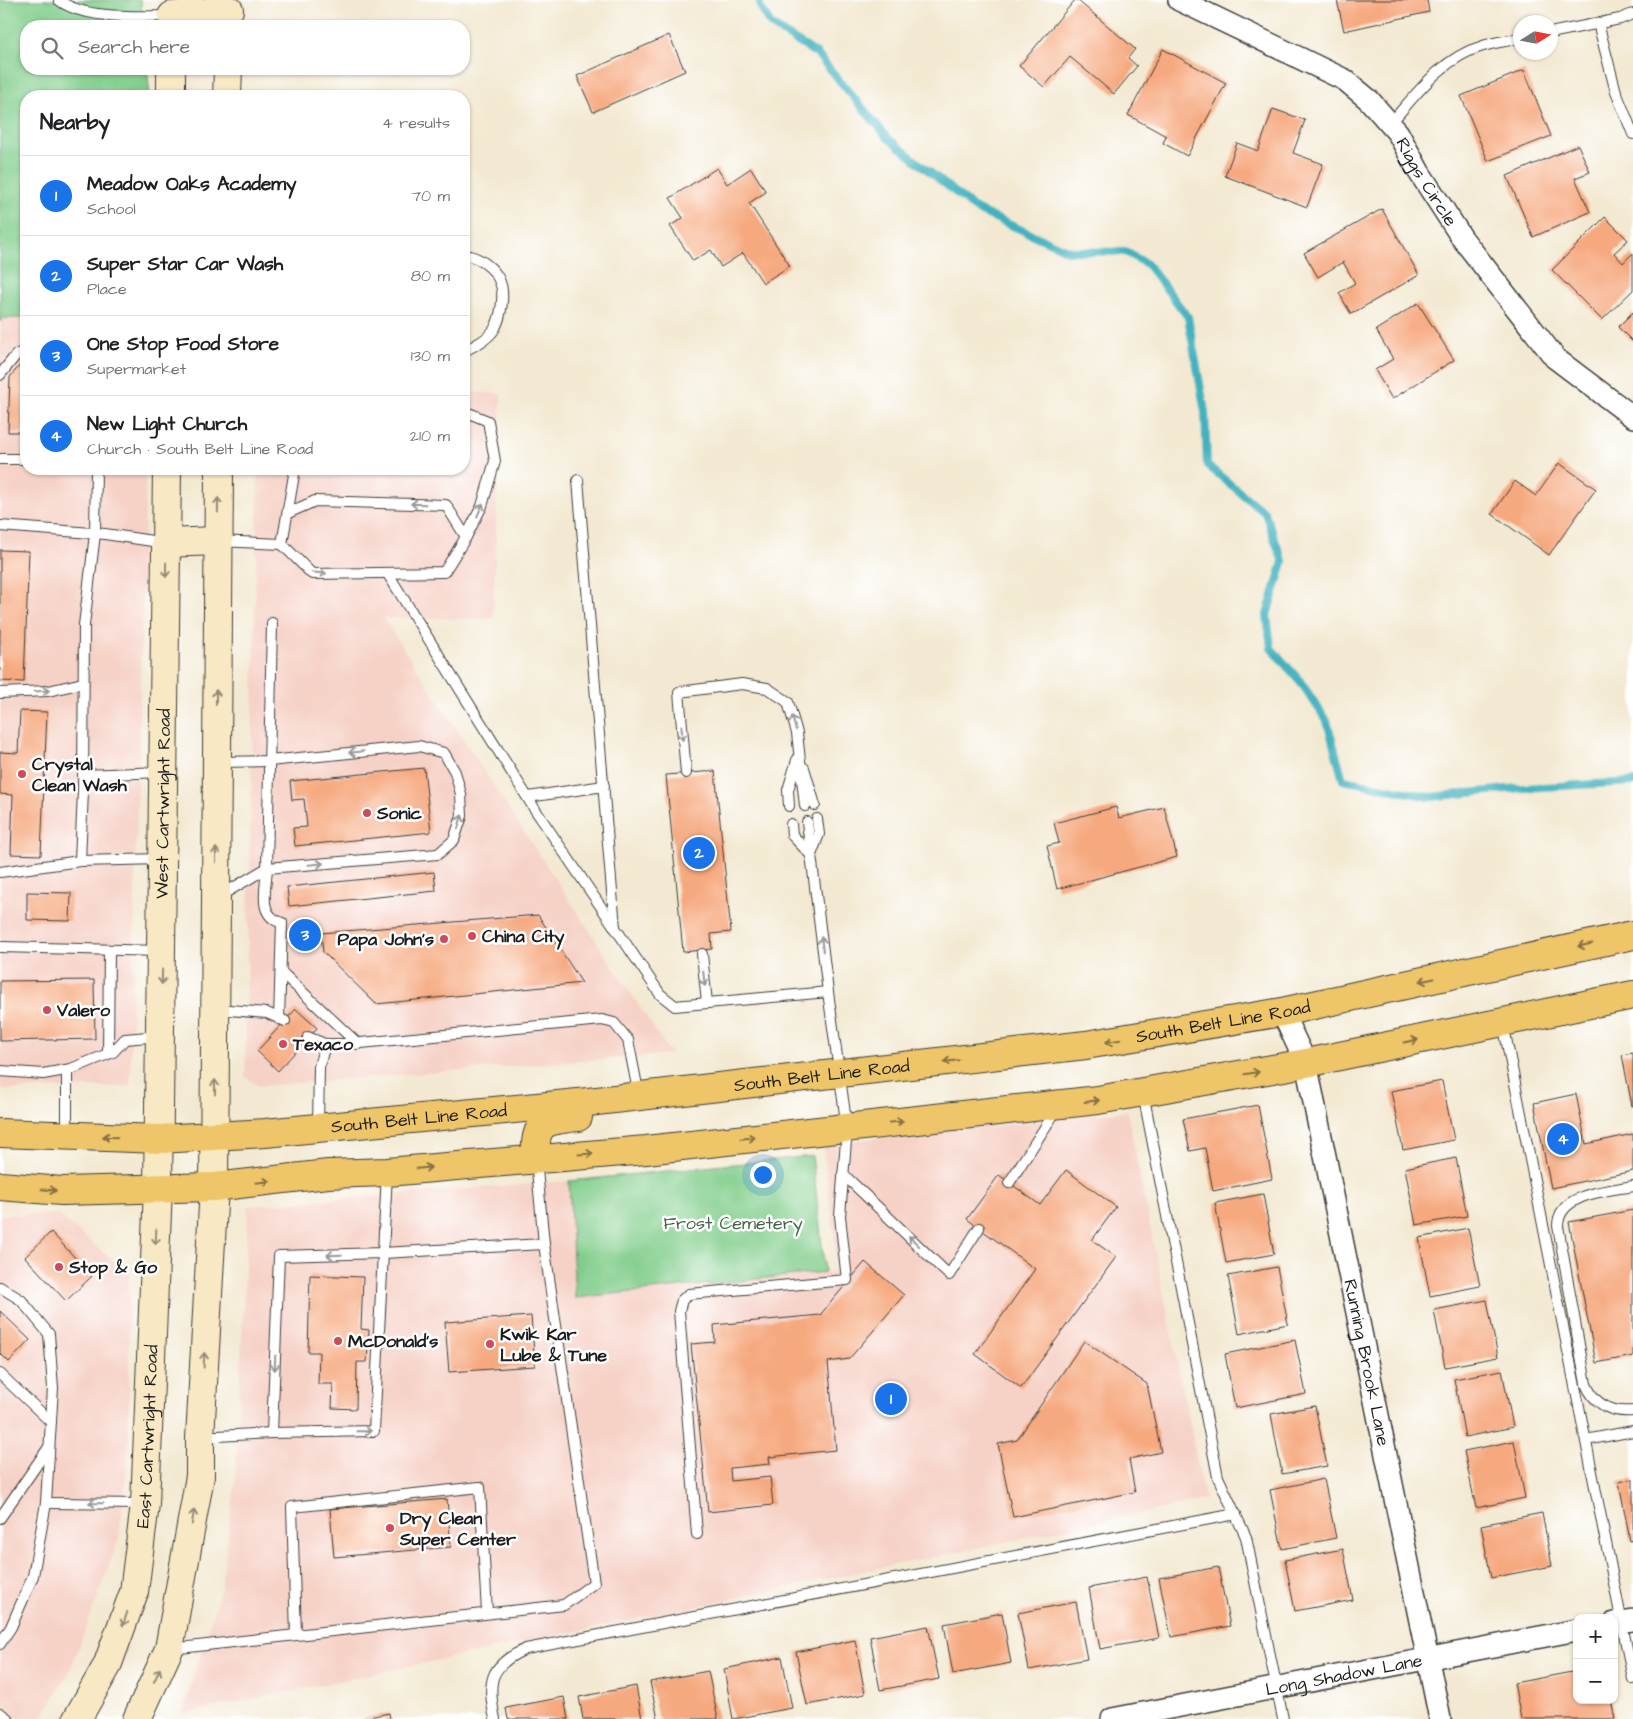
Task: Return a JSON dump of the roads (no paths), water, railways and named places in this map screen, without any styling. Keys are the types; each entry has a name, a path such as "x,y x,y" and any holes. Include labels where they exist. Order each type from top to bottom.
{"main road":[{"path":"171,14 229,12"},
{"path":"171,75 171,90"},
{"path":"227,90 228,75"},
{"name":"West Cartwright Road","path":"159,1139 167,475"},
{"path":"137,1719 169,1649 200,1476 200,1438 214,1187 215,1136 219,475"},
{"path":"166,543 217,541"},
{"name":"South Belt Line Road","path":"0,1133 159,1139 640,1102 658,1106 690,1090 1086,1045 1282,1012 1633,935"},
{"path":"0,1186 62,1190 214,1187 328,1174 387,1172 646,1150 1060,1104 1142,1092 1306,1063 1633,995"},
{"path":"536,1158 535,1139 539,1127 549,1121 640,1102"},
{"name":"East Cartwright Road","path":"77,1719 107,1666 134,1592 145,1504 159,1139"}],"street":[{"name":"Riggs Circle","path":"1179,0 1202,4 1345,80 1369,100 1398,133 1419,172 1462,238 1555,358 1633,417"},
{"name":"Running Brook Lane","path":"1282,1012 1306,1063 1440,1719"},
{"name":"Long Shadow Lane","path":"1112,1719 1573,1631"}],"lane":[{"path":"59,0 64,4 99,15 171,14"},
{"path":"1558,30 1633,14"},
{"path":"1598,23 1616,92 1633,134"},
{"path":"1390,124 1431,77 1453,61 1481,46 1513,39"},
{"path":"470,257 486,263 500,282 502,306 495,329 479,344 470,349"},
{"path":"0,375 16,355 20,353"},
{"path":"217,541 282,544 312,574 444,572 466,537 482,506 495,461 488,421 470,414"},
{"path":"0,459 20,459"},
{"path":"80,862 83,775 84,625 95,534 96,475"},
{"path":"282,544 294,475"},
{"path":"578,480 616,929"},
{"path":"288,513 315,501 446,505 466,537"},
{"path":"0,526 95,534 166,543"},
{"path":"388,574 528,797 660,994 675,1006 828,992"},
{"path":"215,1009 267,1013 282,1020 282,923 272,920 265,910 268,868 272,623"},
{"path":"0,693 48,691 83,683"},
{"path":"686,773 679,692 742,684 767,688 788,702 799,754 813,791 810,806"},
{"path":"215,899 268,868 438,854 454,840 462,816 461,794 455,772 444,753 419,746 269,761 216,762"},
{"path":"790,806 788,790 799,754"},
{"path":"83,775 164,772"},
{"path":"528,797 604,786"},
{"path":"697,1534 679,1311 682,1300 689,1294 847,1280 840,1216 847,1128 811,855 819,834 812,821"},
{"path":"791,824 792,835 811,855"},
{"path":"0,872 80,862 163,859"},
{"path":"0,947 162,951"},
{"path":"108,1054 109,950"},
{"path":"702,954 707,1003"},
{"path":"281,972 358,1044"},
{"path":"308,1038 325,1044 358,1044 602,1020 614,1023 628,1040 640,1102"},
{"path":"1503,1022 1633,1679"},
{"path":"0,1071 43,1074 67,1070 108,1054 125,1040 161,1036"},
{"path":"318,1128 319,1067 325,1044"},
{"path":"67,1070 67,1136"},
{"path":"1142,1092 1218,1477 1246,1537 1283,1719"},
{"path":"1009,1183 1060,1104"},
{"path":"169,1649 564,1605 594,1583 544,1244 536,1158"},
{"path":"200,1438 374,1431 387,1172"},
{"path":"843,1174 949,1274 979,1228"},
{"path":"1633,1186 1578,1199 1566,1207 1558,1216 1558,1226 1586,1384 1591,1395 1599,1404 1613,1410 1633,1411"},
{"path":"272,1434 279,1256 383,1253 544,1244"},
{"path":"0,1286 21,1300 49,1334 53,1388 46,1503 32,1576 11,1627 0,1644"},
{"path":"2,1380 51,1422"},
{"path":"1586,1440 1633,1431"},
{"path":"0,1518 49,1447"},
{"path":"296,1635 292,1507 480,1488 487,1613"},
{"path":"46,1503 145,1504"},
{"path":"495,1719 489,1693 496,1670 510,1656 526,1649 1236,1514"},
{"path":"0,1713 8,1719"}],"waterway":[{"path":"760,0 760,6 771,25 817,54 888,138 977,210 1069,251 1126,252 1147,264 1188,317 1205,412 1207,465 1265,513 1283,562 1267,615 1271,648 1300,681 1327,721 1343,780 1430,797 1507,789 1633,782"}],"place":[{"name":"Crystal Clean Wash","path":"22,774"},
{"name":"Sonic","path":"367,813"},
{"name":"Super Star Car Wash","path":"699,853"},
{"name":"One Stop Food Store","path":"305,935"},
{"name":"China City","path":"472,936"},
{"name":"Papa John's","path":"444,939"},
{"name":"Valero","path":"47,1010"},
{"name":"Texaco","path":"283,1044"},
{"name":"New Light Church","path":"1563,1139"},
{"name":"Stop & Go","path":"59,1267"},
{"name":"McDonald's","path":"338,1341"},
{"name":"Kwik Kar Lube & Tune","path":"490,1344"},
{"name":"Meadow Oaks Academy","path":"891,1399"},
{"name":"Dry Clean Super Center","path":"390,1528"}],"park label":[{"name":"Frost Cemetery","path":"733,1223"}]}
